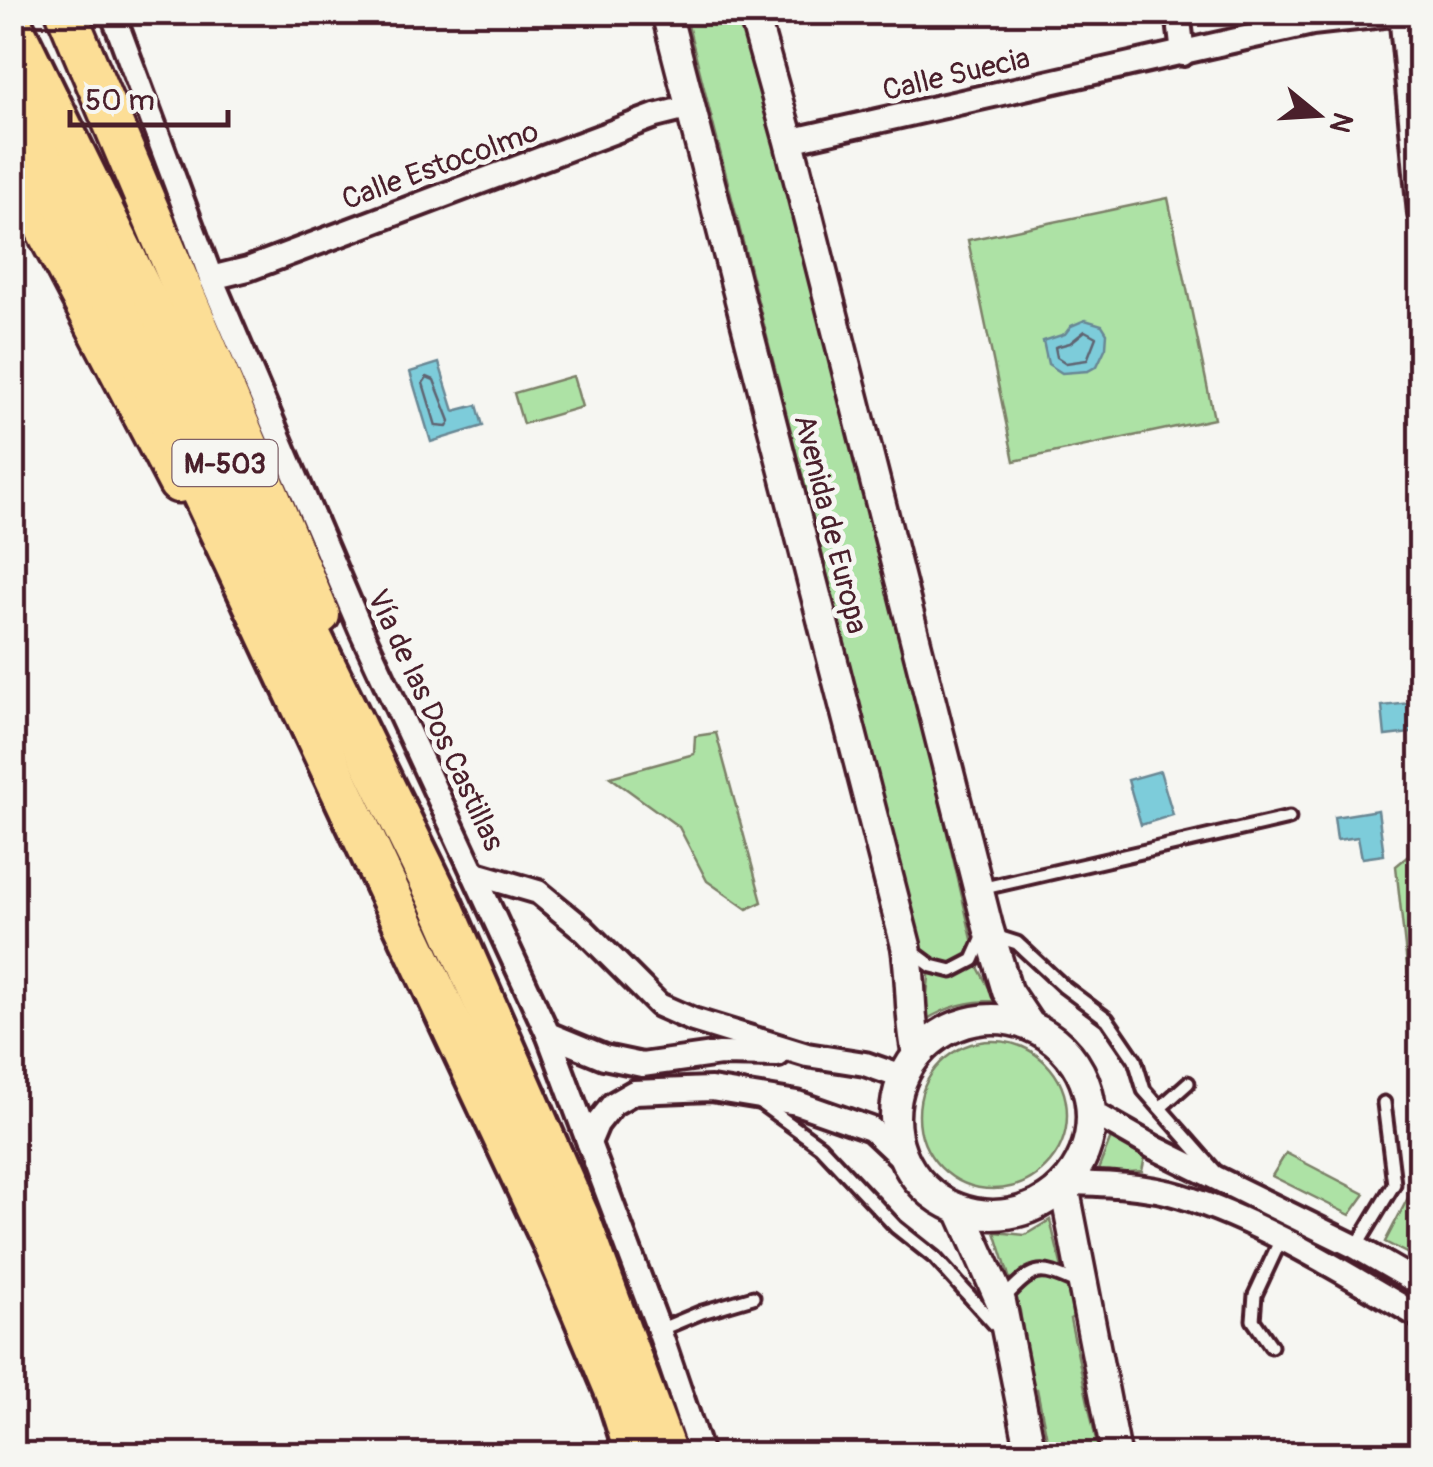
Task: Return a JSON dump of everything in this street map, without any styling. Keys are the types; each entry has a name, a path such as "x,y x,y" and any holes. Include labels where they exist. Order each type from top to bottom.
{"highway":[{"name":"M-503","path":"66,12 439,899 578,1216 666,1454"},
{"name":"M-503","path":"12,26 439,899"},
{"name":"M-503","path":"12,98 117,311 553,1242 616,1394 636,1454"},
{"name":"M-503","path":"12,166 369,848"}],"street":[{"name":"Vía de las Dos Castillas","path":"112,12 211,278 361,630 548,1034 701,1454"},
{"name":"Avenida de Europa","path":"666,12 906,946 912,989 909,1066"},
{"name":"Avenida de Europa","path":"753,12 790,141 989,931 1007,991 1029,1024"},
{"path":"1178,12 1183,54"},
{"path":"1401,13 1420,214"},
{"name":"Calle Suecia","path":"790,141 1183,54 1311,18 1420,15"},
{"name":"Calle Estocolmo","path":"211,278 248,269 655,116 690,108"},
{"path":"473,872 538,892 583,929 659,1005 693,1020 806,1055"},
{"path":"589,1142 614,1104 634,1092 711,1089 747,1093 797,1103 871,1130 902,1158 917,1181 937,1199 961,1212 996,1217 1030,1210 1065,1184 1087,1150 1092,1112 1084,1076 1062,1044 1029,1024 999,1018 968,1021 940,1033 909,1066 895,1118 902,1158"},
{"path":"548,1034 604,1057 642,1064 720,1054 806,1055 909,1066"},
{"path":"1092,1112 1420,1283"},
{"path":"1065,1184 1112,1185 1179,1196 1280,1239 1420,1317"},
{"path":"1065,1184 1116,1454"},
{"path":"961,1212 1001,1302 1031,1454"}],"lane":[{"path":"980,889 1290,818"},
{"path":"906,946 932,966 952,971 973,960 989,931 1017,943 1063,986 1107,1019 1136,1060 1144,1090 1222,1178"},
{"path":"1160,1108 1188,1083"},
{"path":"747,1093 820,1146 896,1226 935,1258 1008,1342"},
{"path":"1356,1247 1394,1184 1384,1103"},
{"path":"1271,1346 1253,1320 1255,1296 1280,1239"},
{"path":"1001,1302 1026,1275 1049,1270 1082,1286"},
{"path":"659,1330 753,1297"}],"green space":[{"path":"685,13 745,13 806,231 979,969 996,1001 958,1005 924,1021 929,977"},
{"path":"1168,198 1214,419 1014,461 968,240"},
{"path":"573,376 582,407 523,424 514,393"},
{"path":"716,733 762,902 747,909 707,881 679,827 610,777 694,754 695,736"},
{"path":"1420,851 1420,1083 1396,866"},
{"path":"993,1041 1021,1047 1045,1063 1061,1087 1067,1115 1061,1143 1045,1167 1021,1183 993,1189 965,1183 941,1167 925,1143 919,1115 925,1087 941,1063 965,1047"},
{"path":"1112,1135 1145,1157 1142,1171 1096,1175"},
{"path":"1286,1153 1365,1194 1350,1215 1272,1176"},
{"path":"1410,1194 1420,1201 1420,1260 1385,1242"},
{"path":"1050,1220 1069,1296 1079,1314 1070,1319 1099,1454 1050,1454 1037,1389 1031,1389 1020,1311 995,1232 1025,1235"}],"water":[{"path":"1085,320 1102,325 1107,333 1106,347 1097,366 1088,371 1062,373 1048,364 1043,341 1065,334 1071,326"},
{"path":"439,363 454,411 477,405 483,426 431,442 410,372"},
{"path":"1420,702 1420,732 1385,736 1382,706"},
{"path":"1160,771 1173,815 1141,825 1128,780"},
{"path":"1378,810 1384,855 1362,858 1358,837 1337,840 1334,817"}]}
